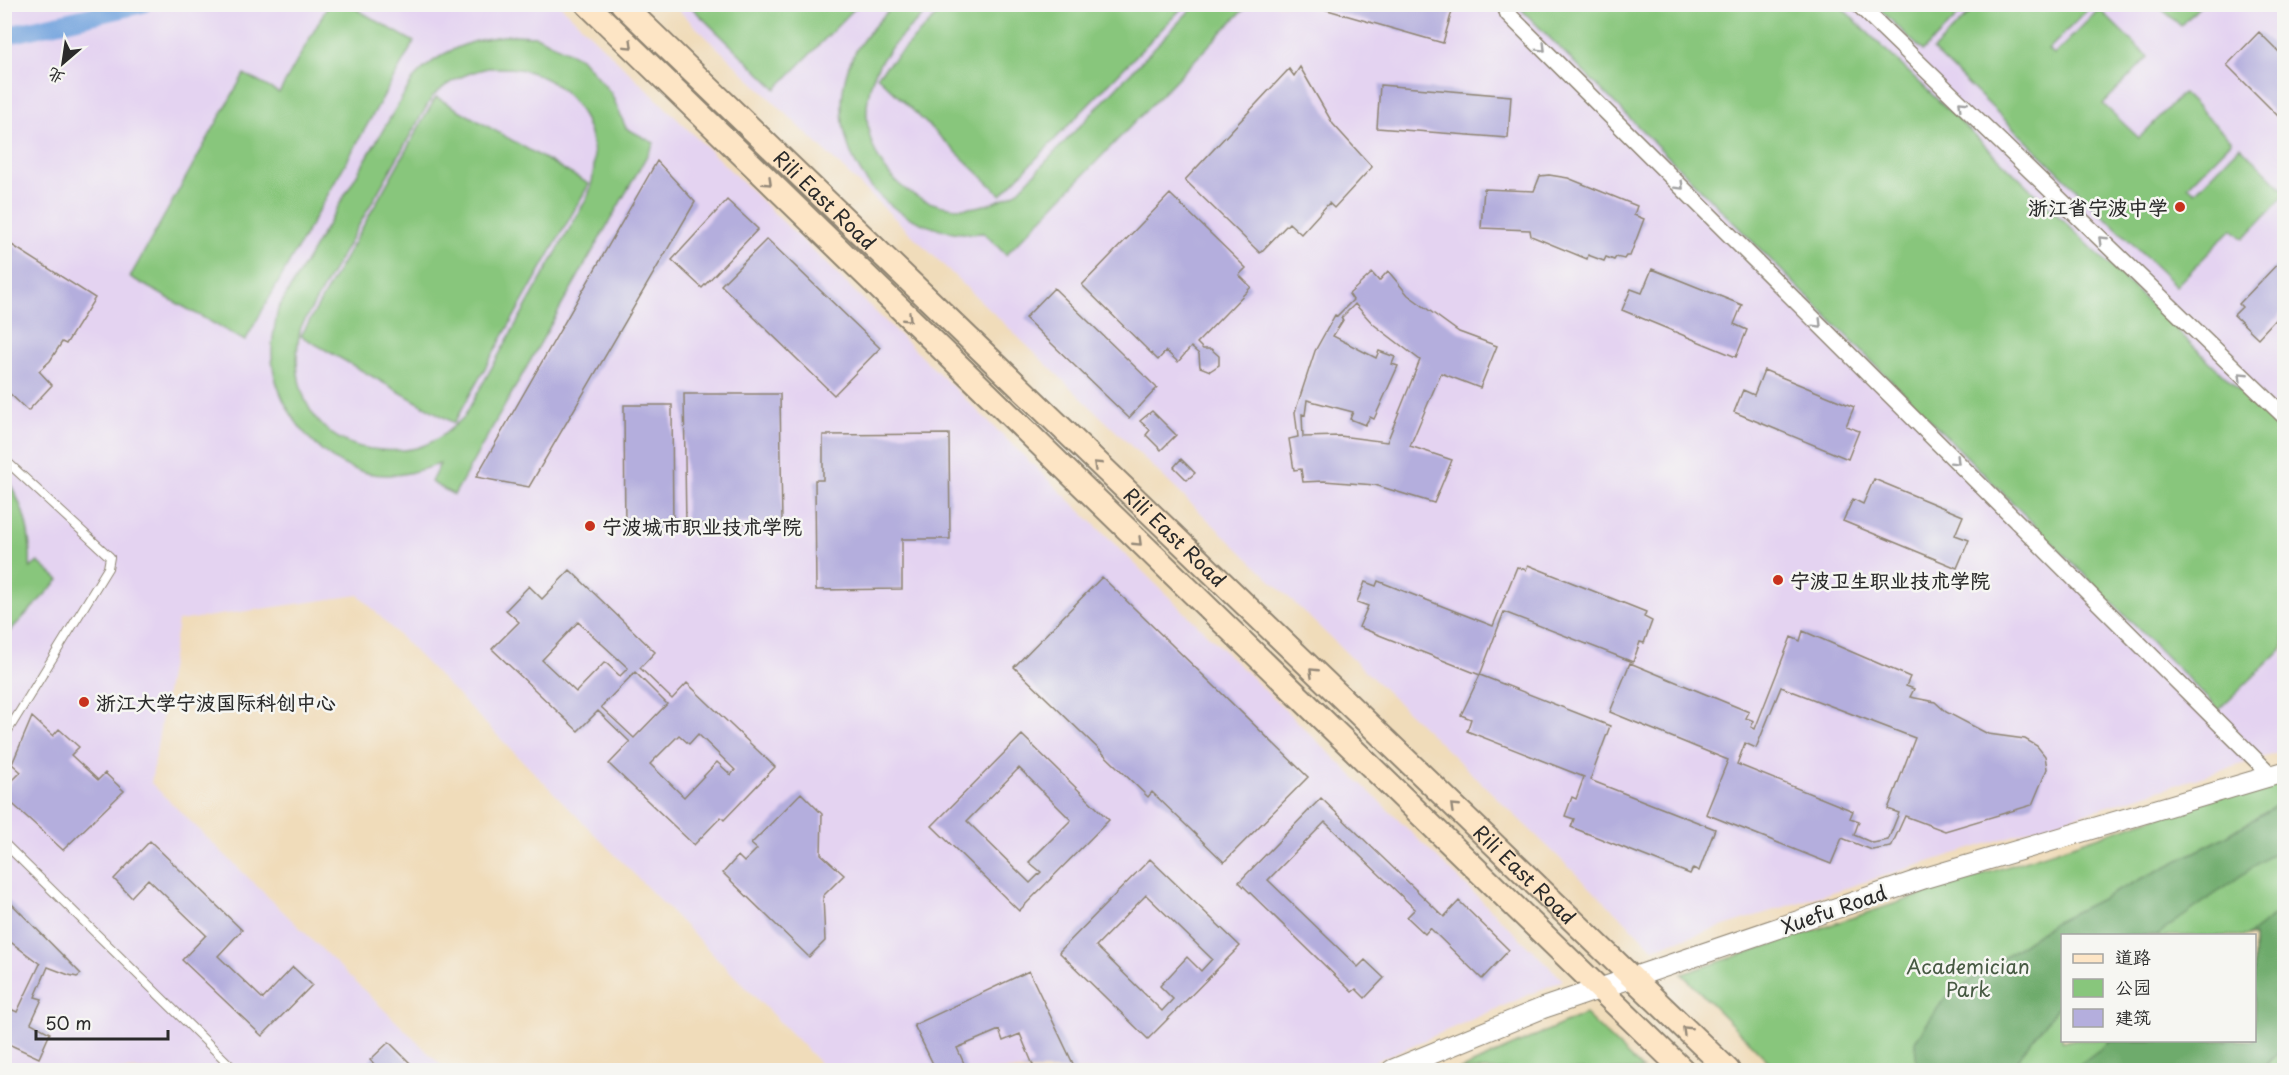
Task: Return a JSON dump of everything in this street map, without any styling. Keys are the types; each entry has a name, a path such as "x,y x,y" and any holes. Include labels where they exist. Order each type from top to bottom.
{"main road":[{"name":"Rili East Road","path":"587,4 1683,1071"},
{"name":"Rili East Road","path":"622,4 1728,1071"}],"street":[{"path":"1504,4 1508,14 2278,774"},
{"path":"1858,4 2284,416"},
{"name":"Xuefu Road","path":"1392,1071 1543,1008 1925,878 2278,774"}],"lane":[{"path":"4,459 110,557 108,568 4,737"},
{"path":"4,843 235,1071"}],"shaded area":[{"name":"宁波城市职业技术学院","path":"5,5 560,5 1563,980 1355,1070 827,1070 359,595 178,621 151,783 446,1070 5,1070"},
{"name":"宁波卫生职业技术学院","path":"673,5 2284,5 2284,751 1653,948"}],"green space":[{"path":"329,4 349,5 414,42 245,341 130,277 244,74 279,93"},
{"path":"895,4 934,5 891,48 873,78 867,102 868,126 873,148 884,167 899,184 917,197 939,205 964,208 985,205 1017,192 1195,5 1248,5 1006,255 984,233 952,232 922,224 896,209 874,190 857,166 846,138 842,107 846,75 859,45"},
{"path":"689,5 858,5 776,89"},
{"path":"947,5 1185,5 1001,195 877,76"},
{"path":"1517,5 1839,5 2284,433 2284,647 2219,710"},
{"path":"1875,5 1969,5 1923,51"},
{"path":"1978,5 2092,5 2048,50 2054,55 2099,9 2148,57 2103,104 2139,138 2183,93 2232,141 2188,186 2195,192 2240,146 2284,190 2284,196 2243,239 2232,229 2176,286 1933,50"},
{"path":"2157,5 2201,5 2181,26"},
{"path":"536,36 581,58 611,93 626,128 654,143 454,495 431,482 440,464 403,474 369,473 350,467 331,457 315,444 301,429 280,392 274,373 273,341 278,309 413,79 434,60 458,47 498,37","holes":["488,68 509,68 530,72 548,80 564,92 576,106 586,122 592,139 593,177 588,196 464,417 439,437 417,448 391,451 358,446 338,438 322,426 310,410 302,391 298,371 297,349 301,327 432,97 458,78"]},
{"path":"436,97 589,184 454,423 301,336"},
{"path":"5,476 22,508 30,543 30,568 38,562 59,580 5,636 7,551"},
{"name":"Academician Park","path":"2284,775 2284,1070 1777,1070 1682,974"},
{"path":"2284,801 2284,845 2158,934 2061,934 2061,1003 2009,1070 1917,1070 1915,1041 1944,999 2055,922 2221,839"},
{"path":"2284,908 2284,1045 2262,1070 2072,1070 2110,1042 2256,1042 2256,934 2249,934"},
{"path":"1585,1014 1643,1070 1459,1070"}],"building":[{"path":"1318,4 1454,4 1443,43 1317,7"},
{"path":"2259,32 2284,57 2284,122 2227,65"},
{"path":"1300,67 1333,124 1372,167 1334,208 1329,203 1301,234 1289,223 1260,253 1185,180 1289,69 1294,76"},
{"path":"1380,85 1511,96 1508,138 1377,128"},
{"path":"657,161 695,202 529,487 476,477"},
{"path":"1540,176 1568,178 1637,206 1634,215 1644,219 1630,256 1624,259 1616,257 1614,260 1606,257 1604,261 1588,255 1587,259 1531,236 1530,230 1481,228 1484,189 1534,191"},
{"path":"1170,194 1246,268 1239,275 1251,287 1197,343 1203,349 1211,349 1219,356 1219,365 1210,371 1200,367 1199,354 1191,347 1178,362 1166,351 1158,360 1082,285"},
{"path":"727,200 758,229 702,288 672,260"},
{"path":"767,239 880,348 834,395 721,285"},
{"path":"4,240 95,298 66,344 62,342 50,361 39,371 52,385 28,411 4,388"},
{"path":"2284,257 2284,310 2258,338 2234,315 2242,307 2239,304"},
{"path":"1652,269 1742,305 1734,324 1747,330 1736,357 1622,310 1631,289 1642,293"},
{"path":"1388,271 1408,295 1459,332 1497,346 1480,388 1441,373 1410,446 1452,460 1434,503 1375,485 1324,481 1303,482 1301,469 1294,470 1289,439 1298,437 1295,412 1315,351 1335,315 1337,316 1353,300 1349,294 1372,273 1379,281","holes":["1355,304 1373,324 1420,360 1387,442 1340,436 1303,437 1302,414 1305,415 1307,400 1353,412 1350,419 1365,425 1370,417 1374,419 1398,366 1392,364 1395,357 1379,351 1376,358 1333,336 1343,320 1341,318"]},
{"path":"1054,288 1157,388 1129,418 1025,318"},
{"path":"1764,370 1854,407 1846,426 1859,431 1848,459 1734,412 1743,390 1754,395"},
{"path":"684,394 780,394 782,523 686,524"},
{"path":"624,405 672,405 673,532 625,532"},
{"path":"1152,411 1176,435 1161,450 1146,435 1150,430 1140,421"},
{"path":"949,434 950,539 902,539 902,589 816,590 815,480 823,480 823,435"},
{"path":"1181,459 1195,473 1187,480 1174,467"},
{"path":"1874,479 1963,516 1955,535 1969,540 1957,568 1843,521 1853,499 1863,504"},
{"path":"1528,565 1646,612 1644,617 1652,621 1644,643 1640,642 1633,662 1504,612 1480,675 1359,627 1368,606 1357,602 1365,582 1376,586 1378,581 1493,626 1517,567 1526,570"},
{"path":"570,570 655,652 640,668 672,699 687,683 775,767 724,820 721,817 694,845 609,764 630,742 598,711 578,731 492,649 519,622 506,610 529,586 542,599","holes":["578,622 628,668 620,676 605,662 576,692 542,660","635,672 667,704 634,738 601,707","698,734 735,770 731,775 717,762 684,797 650,764 679,735 689,744"]},
{"path":"1102,577 1308,777 1224,862 1152,792 1148,797 1014,667"},
{"path":"1803,631 1910,677 1906,686 1914,689 1910,697 1935,702 1946,712 1988,734 2025,739 2037,746 2045,756 2047,769 2032,805 1945,831 1905,816 1891,847 1872,850 1842,838 1831,864 1706,814 1728,760 1610,712 1630,663 1749,712 1746,718 1754,721 1751,727 1755,729 1791,637 1800,641","holes":["1781,687 1915,738 1888,809 1899,813 1888,840 1873,843 1854,835 1859,821 1850,818 1853,811 1737,764 1745,743 1756,748"]},
{"path":"1480,675 1610,726 1590,780 1715,829 1699,871 1693,868 1690,874 1571,827 1574,819 1565,816 1572,797 1576,799 1584,777 1467,731 1471,719 1461,715"},
{"path":"32,717 53,736 59,729 79,747 71,755 98,780 105,773 124,791 63,850 4,796 4,789 21,772 12,764"},
{"path":"1022,735 1109,820 1019,911 932,826","holes":["1019,768 1071,820 1029,862 1041,872 1030,883 967,821"]},
{"path":"801,793 822,814 821,854 844,875 823,896 825,941 809,957 723,873 738,856 744,862 757,849 751,844"},
{"path":"1321,798 1444,917 1459,901 1509,950 1482,979 1430,928 1425,934 1407,917 1415,909 1325,822 1268,880 1358,967 1365,960 1384,978 1365,998 1356,989 1352,992 1239,882"},
{"path":"150,841 242,930 218,956 263,999 293,967 312,985 262,1036 182,960 206,935 148,879 131,897 114,879"},
{"path":"1150,859 1240,946 1148,1039 1059,952","holes":["1146,895 1212,959 1201,971 1187,957 1160,986 1173,999 1162,1011 1096,946"]},
{"path":"4,896 81,974 77,977 48,967 35,997 42,999 31,1023 50,1033 39,1058 4,1042 4,1006 17,1012 40,964 4,937"},
{"path":"1029,971 1076,1070 1020,1070 1033,1065 1020,1034 1003,1041 999,1030 957,1048 967,1070 936,1070 914,1025"},
{"path":"389,1042 417,1070 378,1070 370,1060"}],"waterway":[{"path":"4,36 143,4"}],"place":[{"name":"浙江省宁波中学","path":"2180,207"},
{"name":"宁波城市职业技术学院","path":"590,526"},
{"name":"宁波卫生职业技术学院","path":"1778,580"},
{"name":"浙江大学宁波国际科创中心","path":"84,702"}]}
